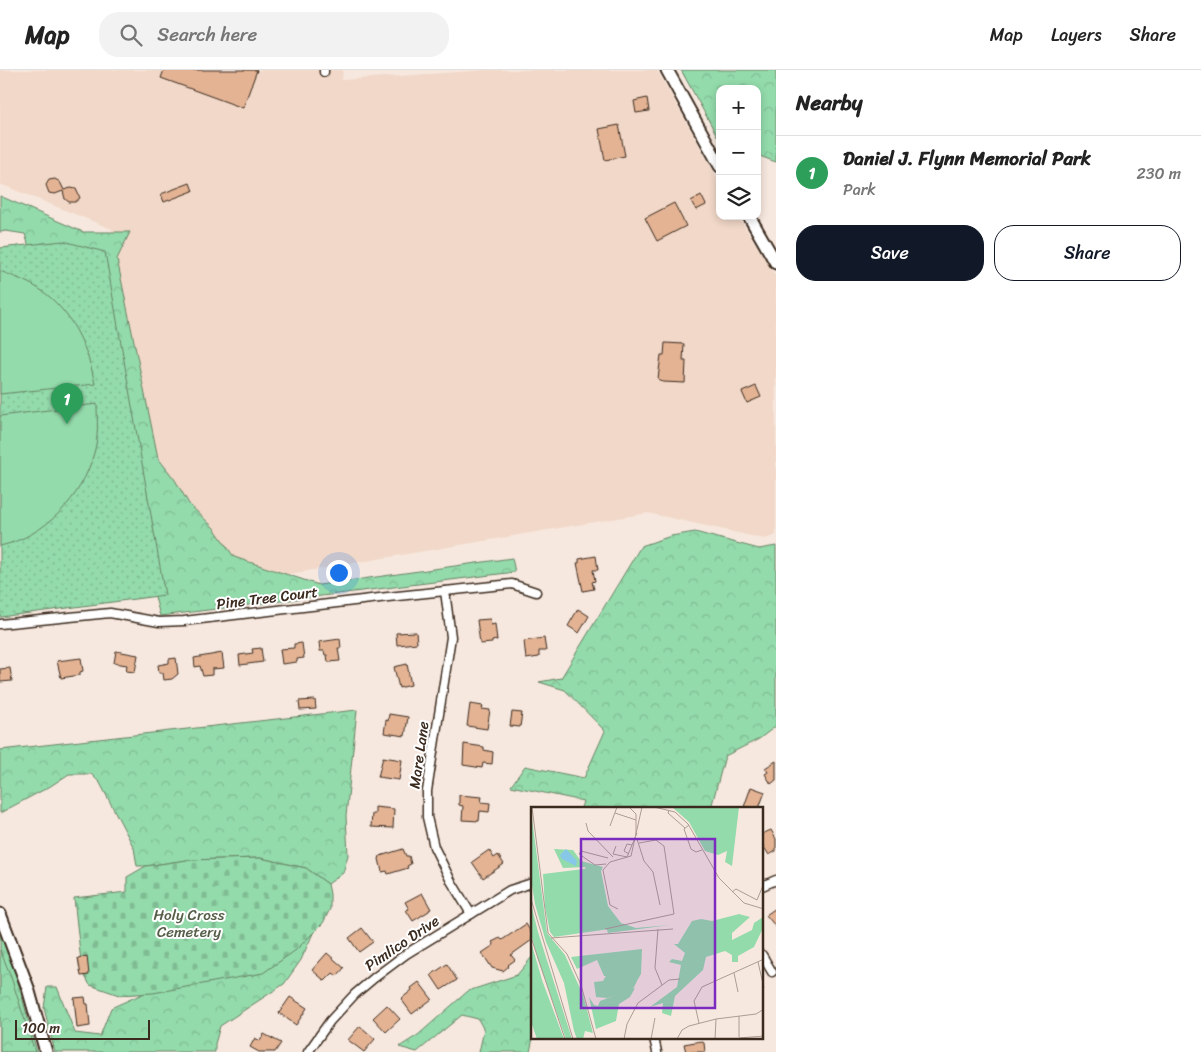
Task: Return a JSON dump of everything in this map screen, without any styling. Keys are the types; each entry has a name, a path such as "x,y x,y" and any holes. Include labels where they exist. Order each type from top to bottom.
{"main road":[{"path":"667,70 716,159"},
{"path":"751,220 776,262"},
{"path":"0,914 28,988 46,1052"}],"street":[{"name":"Pine Tree Court","path":"0,624 110,613 159,622 184,621 512,584 536,592"},
{"name":"Mare Lane","path":"445,591 451,637 427,790 427,817 434,847 451,881 471,914"},
{"path":"764,885 776,880"},
{"name":"Pimlico Drive","path":"308,1052 330,1021 355,994 374,978 406,954 510,890 531,883"},
{"path":"764,959 772,972"}],"shaded area":[{"path":"0,70 343,70 342,80 487,70 657,70 716,176 716,220 740,220 776,277 776,535 765,539 648,513 165,595 112,229 0,184"}],"green space":[{"path":"681,70 776,70 776,162 761,156 761,85 716,85 716,134"},
{"path":"0,196 83,232 130,232 117,259 158,458 175,480 189,504 214,528 234,557 319,585 512,558 515,572 160,616 155,597 131,574 25,234 0,232"},
{"path":"63,241 105,252 165,595 0,617 0,248"},
{"path":"0,271 40,289 64,312 84,346 95,384 0,394"},
{"path":"97,404 96,447 81,485 71,500 59,513 32,534 0,546 0,416"},
{"path":"695,532 759,549 776,546 776,726 759,739 725,756 711,807 581,807 583,801 511,786 525,766 584,778 605,731 565,690 539,682 561,678 641,546 671,536"},
{"path":"357,710 346,816 348,855 343,873 328,884 306,868 260,858 187,860 137,866 134,848 100,783 91,774 69,774 0,813 0,750"},
{"name":"Holy Cross Cemetery","path":"260,858 306,868 328,884 330,909 323,923 296,950 263,973 153,993 119,995 90,985 82,971 74,898 127,892 127,877 146,866 187,860"},
{"path":"0,925 11,956 37,1052 0,1052"},
{"path":"314,931 301,960 284,984 220,1026 215,1044 215,1052 55,1052 44,1008 47,987 57,987 75,1033 100,1036 111,1008 142,994"},
{"path":"0,950 10,974 35,1052 0,1052"},
{"path":"531,958 531,1040 533,1040 530,1052 479,1052 484,1030 478,1019 462,1015 417,1052 399,1047 418,1035 468,991 517,975"}],"building":[{"path":"164,70 257,70 243,108 161,78"},
{"path":"647,98 649,111 636,113 634,101"},
{"path":"619,125 625,156 605,160 599,129"},
{"path":"55,179 60,182 64,190 76,189 80,198 75,202 69,202 65,199 63,191 55,194 49,193 46,185 49,180"},
{"path":"190,183 193,191 164,202 161,194"},
{"path":"701,195 706,205 696,210 691,201"},
{"path":"674,203 686,226 657,241 645,218"},
{"path":"665,343 684,344 683,361 686,361 685,383 663,382 658,379 661,355 664,355"},
{"path":"756,386 761,397 747,403 742,392"},
{"path":"74,398 74,406 61,406 60,399"},
{"path":"596,556 598,570 593,570 595,581 592,582 594,589 583,591 577,563 579,563 579,559"},
{"path":"578,609 589,616 579,633 568,626"},
{"path":"490,619 491,625 495,624 497,640 492,641 492,643 480,644 477,620"},
{"path":"416,632 417,643 397,645 396,633"},
{"path":"544,638 546,651 539,651 539,657 526,659 524,641"},
{"path":"340,639 341,648 338,648 340,661 328,662 327,655 325,655 324,651 320,651 319,642"},
{"path":"302,643 304,658 297,659 297,662 282,664 280,649 294,648 294,644"},
{"path":"261,648 263,662 240,665 239,655 253,653 252,649"},
{"path":"116,651 138,655 135,672 126,671 127,665 114,663"},
{"path":"222,653 224,668 212,669 212,675 203,676 200,666 195,667 194,658"},
{"path":"81,658 83,671 80,672 80,675 61,678 57,661"},
{"path":"176,658 178,674 172,679 164,680 163,673 159,673 158,665 169,663 169,659"},
{"path":"407,664 411,685 399,688 394,667"},
{"path":"10,668 12,681 0,682 0,669"},
{"path":"315,700 316,709 300,710 299,701"},
{"path":"470,704 483,706 482,709 490,710 487,729 467,726"},
{"path":"512,712 522,713 520,727 510,726"},
{"path":"389,714 408,717 405,736 384,733"},
{"path":"464,744 484,747 484,750 493,752 492,764 483,763 482,768 463,765"},
{"path":"383,757 402,760 399,780 378,777"},
{"path":"776,761 776,780 771,784 765,774 768,772 765,768"},
{"path":"751,787 765,792 759,807 744,807"},
{"path":"459,795 482,797 481,802 490,803 489,812 480,811 479,821 462,820 463,806 459,805"},
{"path":"375,807 394,809 393,828 371,827 372,814 375,814"},
{"path":"771,830 776,839 776,851 769,855 764,847 764,833"},
{"path":"403,849 406,856 409,856 411,864 407,866 408,868 388,874 387,871 382,872 380,856"},
{"path":"489,850 494,858 498,855 504,864 483,878 472,862"},
{"path":"422,893 431,909 413,921 406,910 409,909 405,902"},
{"path":"776,908 776,927 766,915"},
{"path":"526,924 531,932 531,941 511,955 515,960 503,971 492,968 482,953 494,945 492,942 500,938 502,940"},
{"path":"362,928 373,942 359,952 349,938"},
{"path":"327,953 344,968 337,976 333,973 325,981 312,970"},
{"path":"87,956 89,975 81,976 78,958"},
{"path":"447,964 457,980 441,990 431,975"},
{"path":"419,982 432,999 412,1014 401,999"},
{"path":"85,997 86,1004 88,1004 90,1026 77,1028 74,998"},
{"path":"290,997 307,1008 296,1025 279,1013"},
{"path":"387,1005 400,1019 386,1032 373,1018"},
{"path":"360,1026 375,1039 364,1052 348,1040"},
{"path":"264,1034 281,1043 275,1052 259,1052 250,1047 255,1038 260,1041"},
{"path":"701,1041 704,1043 705,1052 686,1052 684,1044"}],"place":[{"name":"Daniel J. Flynn Memorial Park","path":"67,424"}]}
